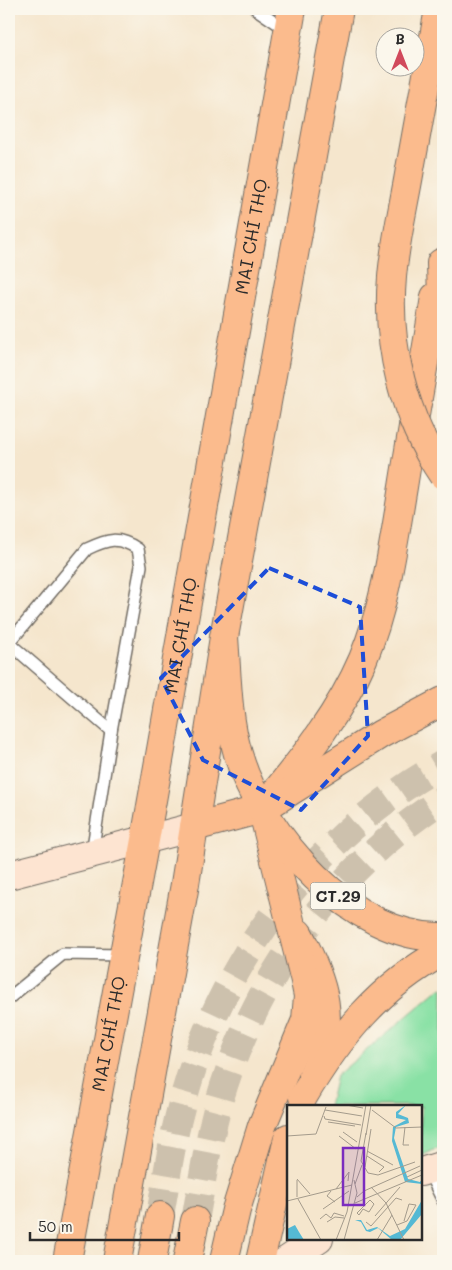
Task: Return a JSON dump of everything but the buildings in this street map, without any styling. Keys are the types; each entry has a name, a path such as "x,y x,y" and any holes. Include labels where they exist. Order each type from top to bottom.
{"main road":[{"path":"117,1261 194,827 224,637 339,9"},
{"path":"439,9 396,248 391,305 392,333 403,389 424,442 443,475"},
{"name":"MAI CHÍ THỌ","path":"67,1261 145,840 290,20"},
{"path":"262,809 295,768 330,718 351,683 372,634 388,579 442,257"},
{"path":"442,257 443,344"},
{"path":"224,637 232,730 247,780 262,809 308,996 306,1020 262,1126 236,1210 224,1261"},
{"path":"10,876 262,809 381,734 443,701"},
{"name":"CT.29","path":"262,809 288,845 308,867 351,906 365,916 414,935 443,937"},
{"path":"290,919 319,974 326,1004 327,1021 322,1050 301,1102"},
{"path":"301,1102 329,1056 366,1011 390,986 417,966 443,952"},
{"path":"260,1261 279,1215 287,1147"},
{"path":"152,1261 160,1216"},
{"path":"187,1261 195,1221"},
{"path":"286,1261 318,1240"}],"lane":[{"path":"256,9 290,20"},
{"path":"92,854 140,566 138,549 124,540 104,541 87,548 9,643 111,732"},
{"path":"9,998 64,954 123,955"},
{"path":"431,1169 443,1201"}],"highlighted area":[{"path":"269,568 360,607 368,736 301,810 203,760 161,678"}],"green space":[{"path":"443,988 443,1146 422,1156 422,1105 329,1105 336,1076 439,989"}],"tunnel":[{"path":"160,1216 174,1139 185,1093 202,1043 224,994 251,947 282,903 317,862 355,825 398,792 443,764"},
{"path":"195,1221 215,1117 234,1056 254,1012 277,970 304,930 334,893 367,859 404,827 443,799"}]}
